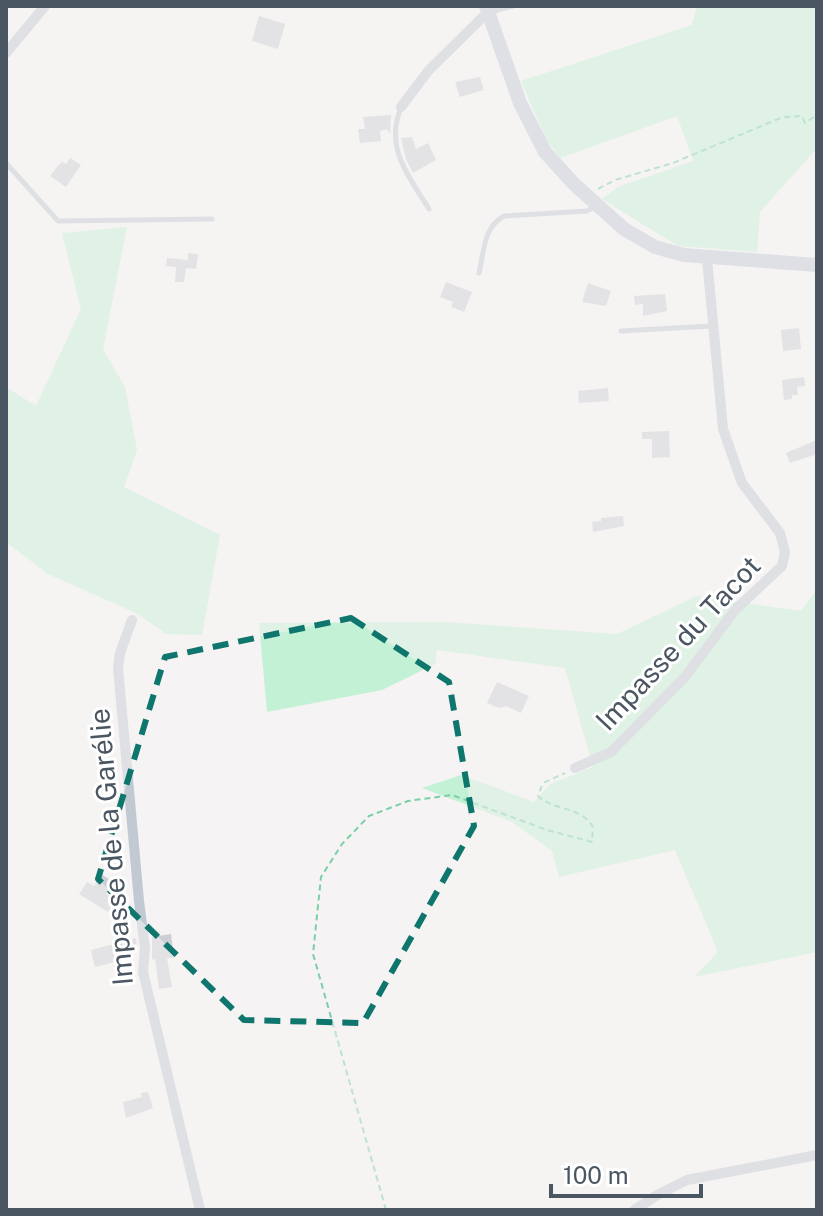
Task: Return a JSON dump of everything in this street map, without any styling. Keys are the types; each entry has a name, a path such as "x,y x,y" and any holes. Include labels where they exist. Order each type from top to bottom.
{"main road":[{"path":"487,9 530,127 554,163 624,229 655,247 707,259 817,265"}],"street":[{"path":"6,53 45,6"},
{"path":"401,107 429,70 487,9"},
{"name":"Impasse du Tacot","path":"575,768 611,752 685,677 735,610 782,566 785,552 780,533 742,483 723,429 707,259"},
{"name":"Impasse de la Garélie","path":"132,620 118,668 145,948 143,972 200,1210"},
{"path":"634,1210 687,1180 817,1155"}],"lane":[{"path":"487,9 513,6"},
{"path":"401,107 396,126 397,156 429,209"},
{"path":"6,163 58,221 212,219"},
{"path":"479,273 489,231 497,219 587,211 593,202"},
{"path":"621,331 712,326"}],"path":[{"path":"593,202 596,190 615,180 673,163 783,117 802,116 805,123 817,115"},
{"path":"386,1210 313,954 321,877 342,844 369,816 408,801 452,795 547,830 592,842 593,827 584,815 544,802 538,796 543,783 575,768"}],"highlighted area":[{"path":"351,618 449,682 474,826 363,1023 244,1020 98,879 165,657"}],"green space":[{"path":"697,6 817,6 817,148 760,212 757,252 678,246 602,199 618,187 693,161 677,116 560,158 546,139 521,81 692,25"},
{"path":"127,227 103,349 125,387 137,450 124,487 220,535 202,635 166,634 138,614 48,574 6,542 6,387 36,406 81,309 62,233"},
{"path":"817,589 817,952 694,977 718,952 675,850 559,877 552,851 512,822 422,788 461,775 534,802 550,784 593,767 565,668 437,650 435,664 382,690 267,712 259,623 445,622 617,634 697,596 801,611"}],"building":[{"path":"259,16 285,24 278,49 252,41"},
{"path":"480,77 484,90 460,97 455,82"},
{"path":"391,115 390,134 387,129 380,131 381,141 360,143 358,129 365,129 363,117"},
{"path":"412,137 416,149 428,143 436,160 413,173 401,138"},
{"path":"70,158 81,165 66,187 50,176"},
{"path":"188,253 198,254 196,269 186,268 184,282 175,282 176,267 166,266 167,258 188,260"},
{"path":"446,282 472,292 464,312 451,307 453,302 440,297"},
{"path":"588,283 611,291 606,306 582,302"},
{"path":"665,294 667,311 643,316 643,304 635,305 634,296"},
{"path":"799,328 801,349 783,351 781,330"},
{"path":"804,377 805,386 797,387 798,395 784,400 782,380"},
{"path":"608,388 609,401 579,403 578,391"},
{"path":"669,431 670,457 652,458 652,439 642,439 642,432"},
{"path":"817,440 817,454 790,463 786,453"},
{"path":"623,516 624,526 593,532 592,522"},
{"path":"497,682 529,696 521,713 506,706 499,708 487,703"},
{"path":"101,874 114,882 106,894 115,900 108,912 79,894 87,882 94,886"},
{"path":"171,934 174,958 167,958 172,987 159,989 155,959 152,960 152,937"},
{"path":"136,938 137,947 128,949 130,958 95,967 91,950"},
{"path":"148,1092 153,1108 126,1118 123,1102 142,1097 141,1093"}]}
